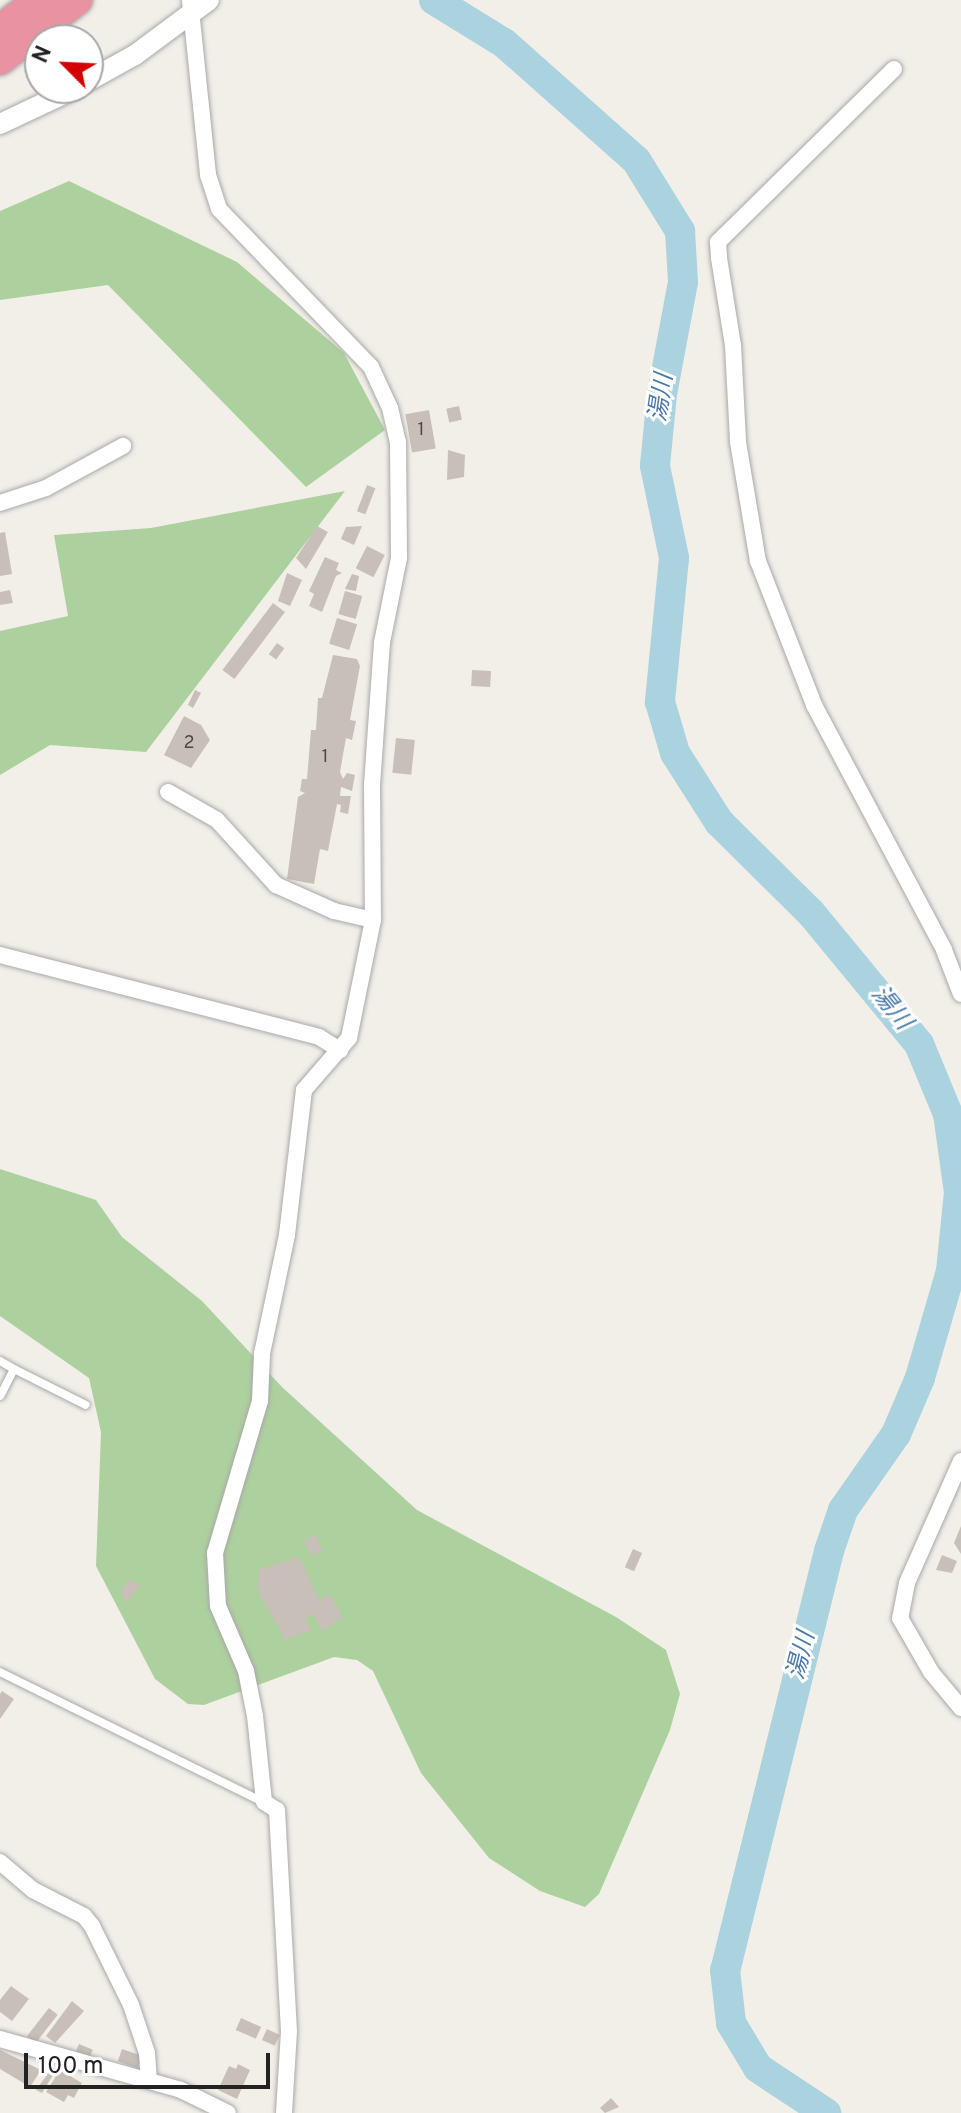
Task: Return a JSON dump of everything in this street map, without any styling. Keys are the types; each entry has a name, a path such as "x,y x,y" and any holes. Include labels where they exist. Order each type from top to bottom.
{"highway":[{"path":"0,30 38,0"},
{"path":"0,60 77,0"}],"street":[{"path":"104,70 191,8 209,0"},
{"path":"191,8 208,175 219,209 371,367 396,425 401,524 382,642 373,768 373,920 349,1038 312,1076 304,1090 287,1235 262,1354 260,1401 215,1553 218,1606 246,1671 255,1716 264,1802 277,1810 285,1906 289,2031 284,2113"},
{"path":"894,69 718,242 719,258 733,345 738,442 758,561 814,705 938,939 961,994"},
{"path":"0,124 42,104"},
{"path":"0,503 46,488 123,446"},
{"path":"168,792 217,820 276,885 334,911 373,920"},
{"path":"0,955 319,1037 340,1050"},
{"path":"961,1462 904,1592 900,1618 931,1672 961,1708"},
{"path":"0,1862 33,1890 72,1909 92,1926 131,2005 147,2053 149,2081"},
{"path":"0,2039 149,2081 228,2113"}],"lane":[{"path":"0,1361 86,1405"},
{"path":"0,1396 14,1369"},
{"path":"0,1672 264,1802"}],"green space":[{"path":"69,181 237,262 344,353 385,430 306,487 108,285 0,300 0,211"},
{"path":"345,491 146,752 50,745 0,775 0,631 68,616 54,535 151,528"},
{"path":"0,1169 96,1200 122,1237 202,1301 282,1387 417,1510 616,1617 666,1650 680,1694 670,1730 599,1894 585,1907 540,1891 489,1858 421,1773 373,1671 357,1660 334,1657 204,1705 188,1704 155,1679 96,1566 101,1432 89,1378 0,1316"}],"building":[{"path":"459,406 462,420 449,422 446,409"},
{"path":"429,410 436,448 412,453 405,414"},
{"path":"448,450 465,455 464,477 447,480"},
{"path":"367,485 375,488 365,514 357,511"},
{"path":"317,526 328,532 306,569 296,558"},
{"path":"362,526 354,545 341,539 346,527"},
{"path":"5,532 12,574 0,576 0,533"},
{"path":"367,546 385,555 373,577 356,568"},
{"path":"325,557 339,563 336,570 342,573 336,576 322,612 309,606 314,594 309,591"},
{"path":"287,573 302,580 290,606 278,601"},
{"path":"352,574 359,576 356,591 345,589"},
{"path":"10,590 13,603 0,605 0,592"},
{"path":"345,591 362,596 356,619 338,614"},
{"path":"273,603 285,612 234,679 222,670"},
{"path":"337,618 357,624 349,650 329,644"},
{"path":"277,643 284,648 276,660 269,654"},
{"path":"333,655 357,659 360,666 350,720 356,721 352,740 346,738 340,772 343,779 347,773 355,775 352,791 341,787 340,796 351,796 348,814 340,812 341,805 337,804 328,851 320,849 314,884 287,879 298,797 305,793 300,791 302,779 307,779 311,730 316,730 318,698 322,698"},
{"path":"472,670 491,671 490,687 471,686"},
{"path":"195,690 201,693 193,708 188,705"},
{"path":"184,716 201,725 210,740 191,768 164,755"},
{"path":"396,738 415,740 411,775 392,773"},
{"path":"961,1526 961,1554 954,1543"},
{"path":"315,1535 323,1550 312,1556 304,1541"},
{"path":"633,1549 642,1553 634,1571 625,1567"},
{"path":"942,1555 957,1561 952,1573 936,1570"},
{"path":"299,1557 319,1600 330,1594 343,1618 322,1631 313,1614 305,1619 312,1630 285,1640 257,1589 259,1569"},
{"path":"127,1579 141,1585 126,1602 121,1592"},
{"path":"2,1691 14,1699 0,1719 0,1694"},
{"path":"11,1986 29,1999 12,2021 0,2012 0,2000"},
{"path":"72,2001 84,2011 55,2043 46,2036"},
{"path":"49,2008 58,2015 36,2043 27,2036"},
{"path":"241,2018 261,2027 256,2039 236,2030"},
{"path":"267,2029 280,2035 275,2046 262,2040"},
{"path":"79,2044 93,2050 90,2057 76,2051"},
{"path":"122,2049 142,2056 138,2068 118,2061"},
{"path":"0,2050 41,2070 30,2087 0,2069"},
{"path":"238,2064 250,2070 237,2099 218,2090 229,2066 236,2069"},
{"path":"60,2070 82,2083 74,2098 68,2095 64,2102 46,2092"},
{"path":"49,2072 53,2075 42,2093 36,2090"},
{"path":"611,2098 619,2107 605,2113 600,2108"}],"waterway":[{"name":"湯川","path":"434,0 504,43 636,160 680,231 683,282 662,394 655,466 674,558 660,702 675,753 719,822 811,913 919,1044 948,1114 959,1192 951,1271 920,1378 896,1434 843,1510 829,1551 725,1970 731,2023 758,2068 826,2113"}]}
